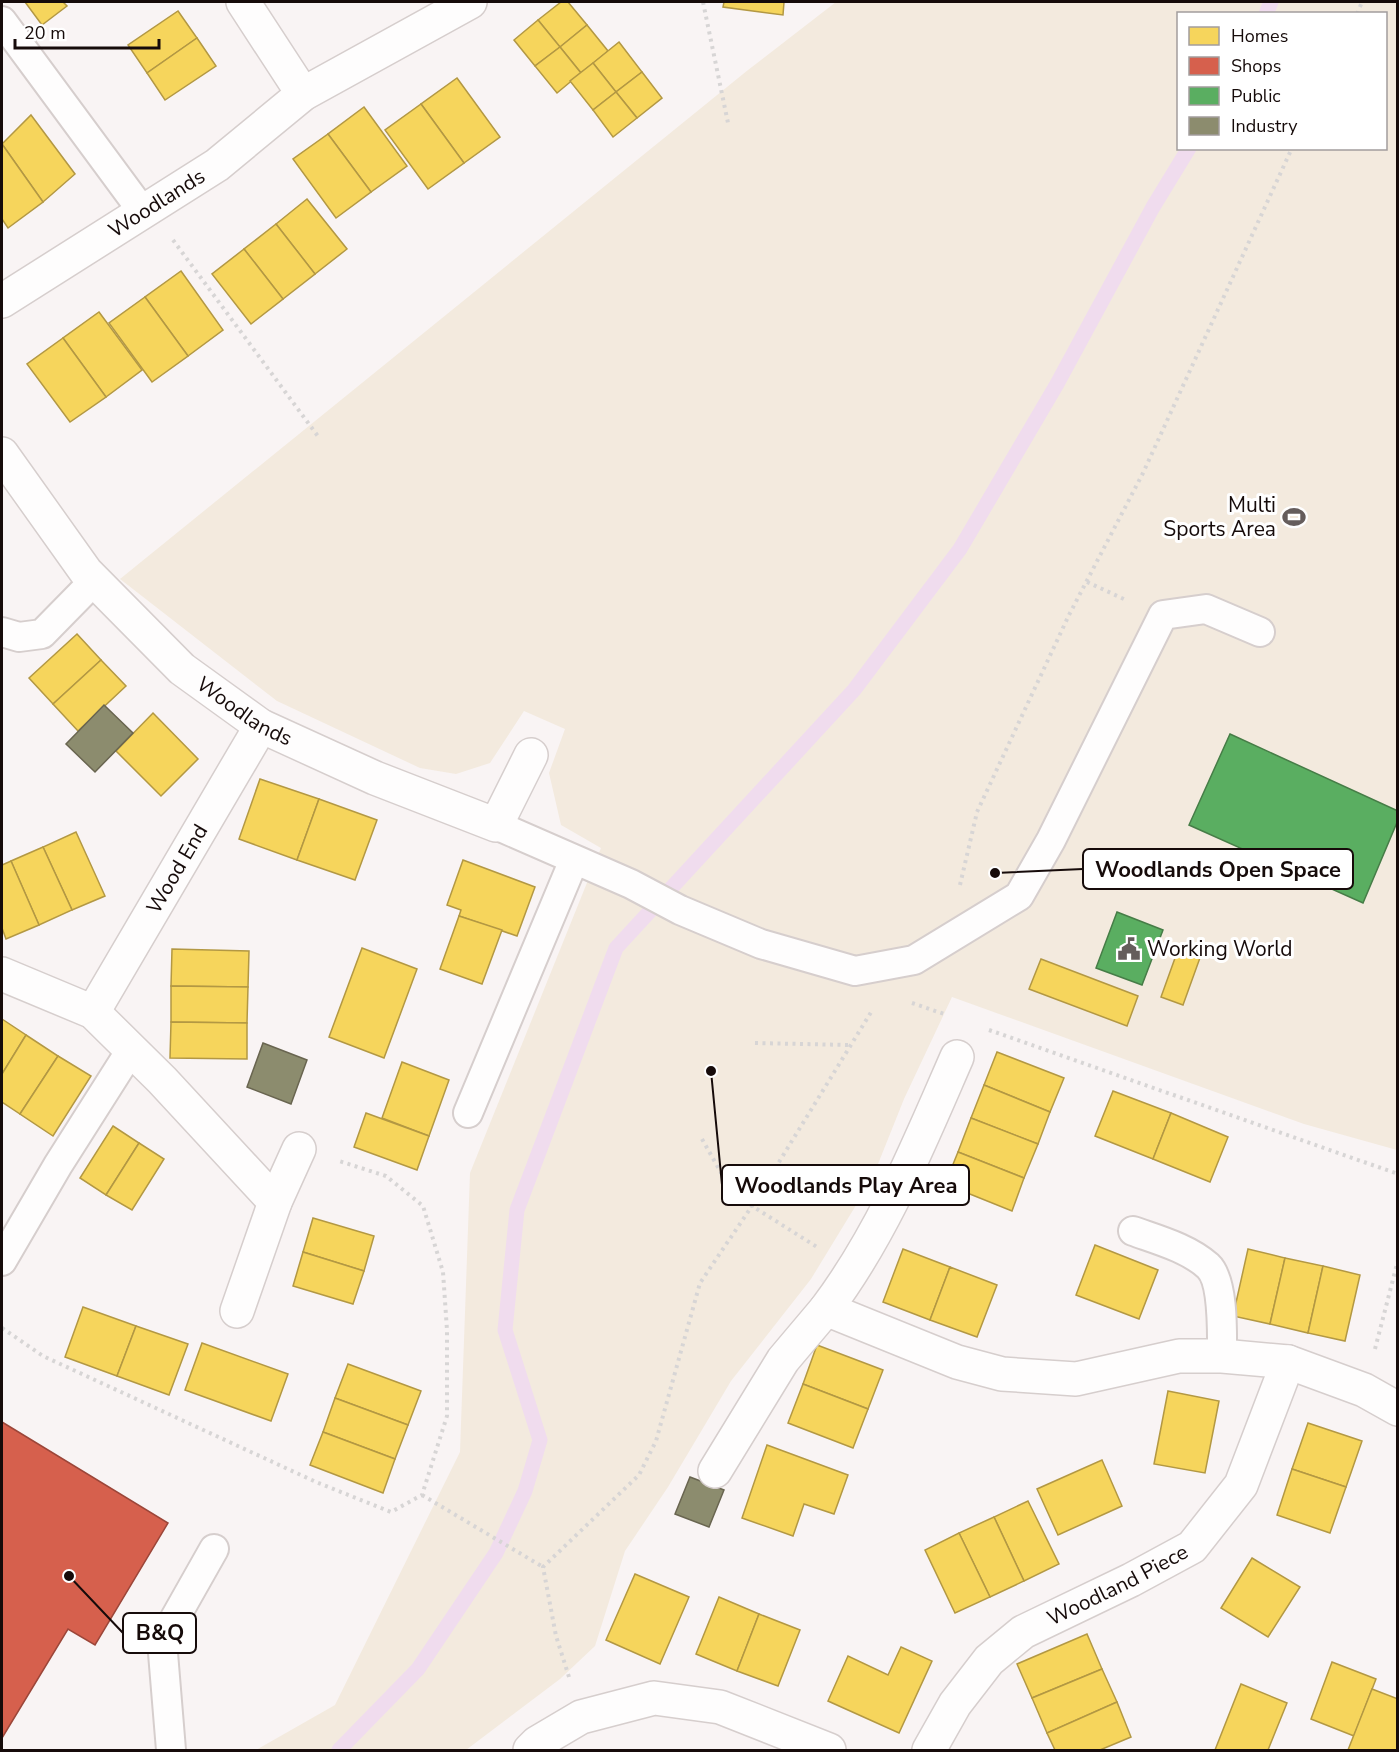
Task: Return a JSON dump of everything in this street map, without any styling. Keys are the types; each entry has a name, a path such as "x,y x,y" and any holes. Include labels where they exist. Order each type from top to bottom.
{"street":[{"path":"243,2 303,94"},
{"name":"Woodlands","path":"2,302 217,165 303,94 470,2"},
{"name":"Woodlands","path":"2,454 94,581 182,669 261,726 375,778 496,825"},
{"name":"Wood End","path":"93,1012 261,726"},
{"path":"496,825 531,754"},
{"path":"2,974 93,1012 275,1202"},
{"path":"715,1471 783,1360 855,1271 909,1165 957,1057"},
{"path":"237,1311 275,1202 299,1149"},
{"path":"826,1309 957,1362 1002,1374 1076,1379 1179,1356 1222,1356 1288,1362 1364,1390 1398,1409"},
{"name":"Woodland Piece","path":"929,1750 955,1704 989,1660 1023,1632 1131,1580 1192,1547 1241,1485 1288,1362"},
{"path":"530,1750 537,1743 581,1717 654,1698 720,1707 829,1750"}],"lane":[{"path":"2,21 146,210"},
{"path":"2,632 19,637 42,634 94,581"},
{"path":"496,825 631,884 680,910 761,944 855,971 914,960 1019,896 1051,840 1163,615 1206,609 1260,632"},
{"path":"468,1113 574,860"},
{"path":"2,1261 58,1165 131,1050"},
{"path":"1133,1231 1178,1248 1210,1267 1221,1297 1222,1356"},
{"path":"171,1750 162,1641 214,1549"}],"path":[{"path":"703,2 728,123"},
{"path":"146,210 320,439"},
{"path":"906,1000 950,1016"},
{"path":"984,1028 1398,1174"},
{"path":"755,1043 850,1045"},
{"path":"702,1140 728,1185 752,1206 855,1271"},
{"path":"2,1328 43,1356 316,1482 391,1512 422,1496 447,1416 447,1330 443,1272 423,1206 386,1176 299,1149"},
{"path":"1364,1390 1398,1260"},
{"path":"422,1496 475,1525 543,1567"}],"shaded area":[{"path":"836,2 1397,2 1397,1150 1304,1124 952,997 904,1099 872,1179 811,1279 731,1381 668,1487 625,1551 595,1646 560,1679 466,1750 256,1750 335,1705 460,1452 470,1173 601,848 561,825 549,773 565,729 524,711 490,763 456,774 420,768 277,701 120,579 748,70"}],"building: Homes":[{"path":"25,2 63,2 67,6 42,25"},
{"path":"561,2 568,2 587,25 560,47 538,20"},
{"path":"724,2 784,2 783,15 723,7"},
{"path":"178,11 197,38 147,73 128,45"},
{"path":"538,20 560,47 535,66 514,40"},
{"path":"587,25 608,51 581,73 560,47"},
{"path":"197,38 216,66 165,100 147,73"},
{"path":"619,42 642,72 616,92 593,63"},
{"path":"560,47 581,73 557,93 535,66"},
{"path":"593,63 616,92 593,110 570,81"},
{"path":"642,72 662,98 637,118 616,92"},
{"path":"457,78 500,137 464,163 421,104"},
{"path":"616,92 637,118 613,137 593,110"},
{"path":"421,104 464,163 428,189 385,130"},
{"path":"364,107 407,166 371,192 328,134"},
{"path":"31,115 75,174 43,202 2,144"},
{"path":"328,134 371,192 336,218 293,159"},
{"path":"2,144 43,202 8,228 2,219"},
{"path":"307,199 347,249 315,274 276,224"},
{"path":"276,224 315,274 283,299 244,249"},
{"path":"244,249 283,299 251,324 212,274"},
{"path":"181,271 223,330 188,356 145,297"},
{"path":"145,297 188,356 152,382 109,323"},
{"path":"99,312 142,370 106,397 63,338"},
{"path":"63,338 106,397 70,422 27,364"},
{"path":"77,634 101,660 53,704 29,678"},
{"path":"101,660 126,686 78,731 53,704"},
{"path":"153,713 198,759 161,796 116,751"},
{"path":"260,779 319,799 297,860 239,839"},
{"path":"319,799 377,820 355,880 297,860"},
{"path":"76,832 105,896 72,910 43,847"},
{"path":"43,847 72,910 39,925 11,861"},
{"path":"463,860 535,887 517,936 459,916 461,910 447,905"},
{"path":"11,861 39,925 6,939 2,928 2,865"},
{"path":"459,916 502,930 482,984 440,969"},
{"path":"1179,947 1201,955 1183,1005 1161,997"},
{"path":"362,948 417,969 384,1058 329,1037"},
{"path":"172,949 249,951 248,987 171,986"},
{"path":"1041,959 1138,996 1127,1026 1029,989"},
{"path":"171,986 248,987 247,1023 171,1022"},
{"path":"2,1019 26,1035 2,1074"},
{"path":"171,1022 247,1023 247,1059 170,1058"},
{"path":"26,1035 58,1056 20,1114 2,1102 2,1074"},
{"path":"997,1052 1064,1078 1050,1112 984,1085"},
{"path":"58,1056 91,1076 53,1136 20,1114"},
{"path":"402,1062 449,1080 429,1136 382,1118"},
{"path":"984,1085 1050,1112 1038,1144 971,1118"},
{"path":"1113,1091 1171,1113 1153,1159 1095,1136"},
{"path":"366,1113 429,1136 417,1170 354,1147"},
{"path":"1171,1113 1228,1137 1210,1182 1153,1159"},
{"path":"971,1118 1038,1144 1024,1178 958,1152"},
{"path":"113,1126 139,1143 106,1195 80,1178"},
{"path":"139,1143 164,1159 132,1210 106,1195"},
{"path":"958,1152 1024,1178 1012,1211 945,1184"},
{"path":"313,1218 374,1236 364,1271 303,1252"},
{"path":"1095,1245 1158,1270 1139,1319 1076,1295"},
{"path":"903,1249 950,1267 930,1320 883,1302"},
{"path":"1248,1249 1285,1258 1270,1324 1233,1316"},
{"path":"303,1252 364,1271 353,1304 293,1286"},
{"path":"1285,1258 1323,1266 1308,1333 1270,1324"},
{"path":"1323,1266 1360,1275 1345,1341 1308,1333"},
{"path":"950,1267 997,1285 977,1337 930,1320"},
{"path":"83,1307 136,1326 117,1376 65,1357"},
{"path":"136,1326 188,1344 169,1395 117,1376"},
{"path":"202,1343 288,1374 271,1421 185,1390"},
{"path":"817,1345 883,1370 868,1409 803,1384"},
{"path":"348,1364 421,1391 408,1425 335,1398"},
{"path":"803,1384 868,1409 853,1448 788,1423"},
{"path":"1168,1391 1219,1401 1205,1473 1154,1464"},
{"path":"335,1398 408,1425 395,1459 323,1432"},
{"path":"1308,1423 1362,1441 1346,1487 1292,1469"},
{"path":"323,1432 395,1459 383,1493 310,1465"},
{"path":"767,1445 848,1475 834,1514 804,1504 793,1536 742,1518"},
{"path":"1102,1460 1122,1506 1058,1535 1037,1489"},
{"path":"1292,1469 1346,1487 1330,1533 1277,1515"},
{"path":"1028,1501 1059,1564 1024,1581 994,1517"},
{"path":"994,1517 1024,1581 990,1597 959,1533"},
{"path":"959,1533 990,1597 955,1613 925,1550"},
{"path":"1252,1558 1300,1587 1268,1637 1221,1608"},
{"path":"635,1574 689,1597 660,1664 606,1640"},
{"path":"719,1597 759,1614 737,1671 696,1654"},
{"path":"759,1614 800,1630 778,1686 737,1671"},
{"path":"1087,1634 1102,1669 1032,1698 1017,1664"},
{"path":"901,1647 932,1661 899,1733 828,1701 848,1656 888,1675"},
{"path":"1332,1662 1376,1679 1354,1736 1311,1719"},
{"path":"1102,1669 1117,1702 1047,1733 1032,1698"},
{"path":"1241,1684 1287,1703 1268,1750 1215,1750"},
{"path":"1372,1689 1398,1699 1398,1750 1348,1750"},
{"path":"1117,1702 1131,1737 1100,1750 1055,1750 1047,1733"}],"building: Shops":[{"path":"2,1422 168,1523 95,1645 68,1629 2,1738"}],"building: Public":[{"path":"1230,734 1398,811 1398,820 1363,903 1189,825"},
{"name":"Working World","path":"1117,912 1163,930 1142,985 1096,968"}],"building: Industry":[{"path":"104,705 133,733 95,772 66,744"},
{"path":"263,1043 307,1060 291,1104 247,1087"},
{"path":"690,1477 724,1490 709,1527 675,1514"}],"waterway":[{"path":"1267,12 1271,2"},
{"path":"339,1750 418,1669 496,1553 525,1491 540,1440 505,1330 517,1210 616,948 854,690 960,549 1057,384 1153,207 1188,150"}],"place":[{"name":"Multi Sports Area","path":"1294,517"},
{"name":"Woodlands Open Space","path":"995,873"},
{"name":"Working World","path":"1129,949"},
{"name":"Woodlands Play Area","path":"711,1071"},
{"name":"B&Q","path":"69,1576"}]}
